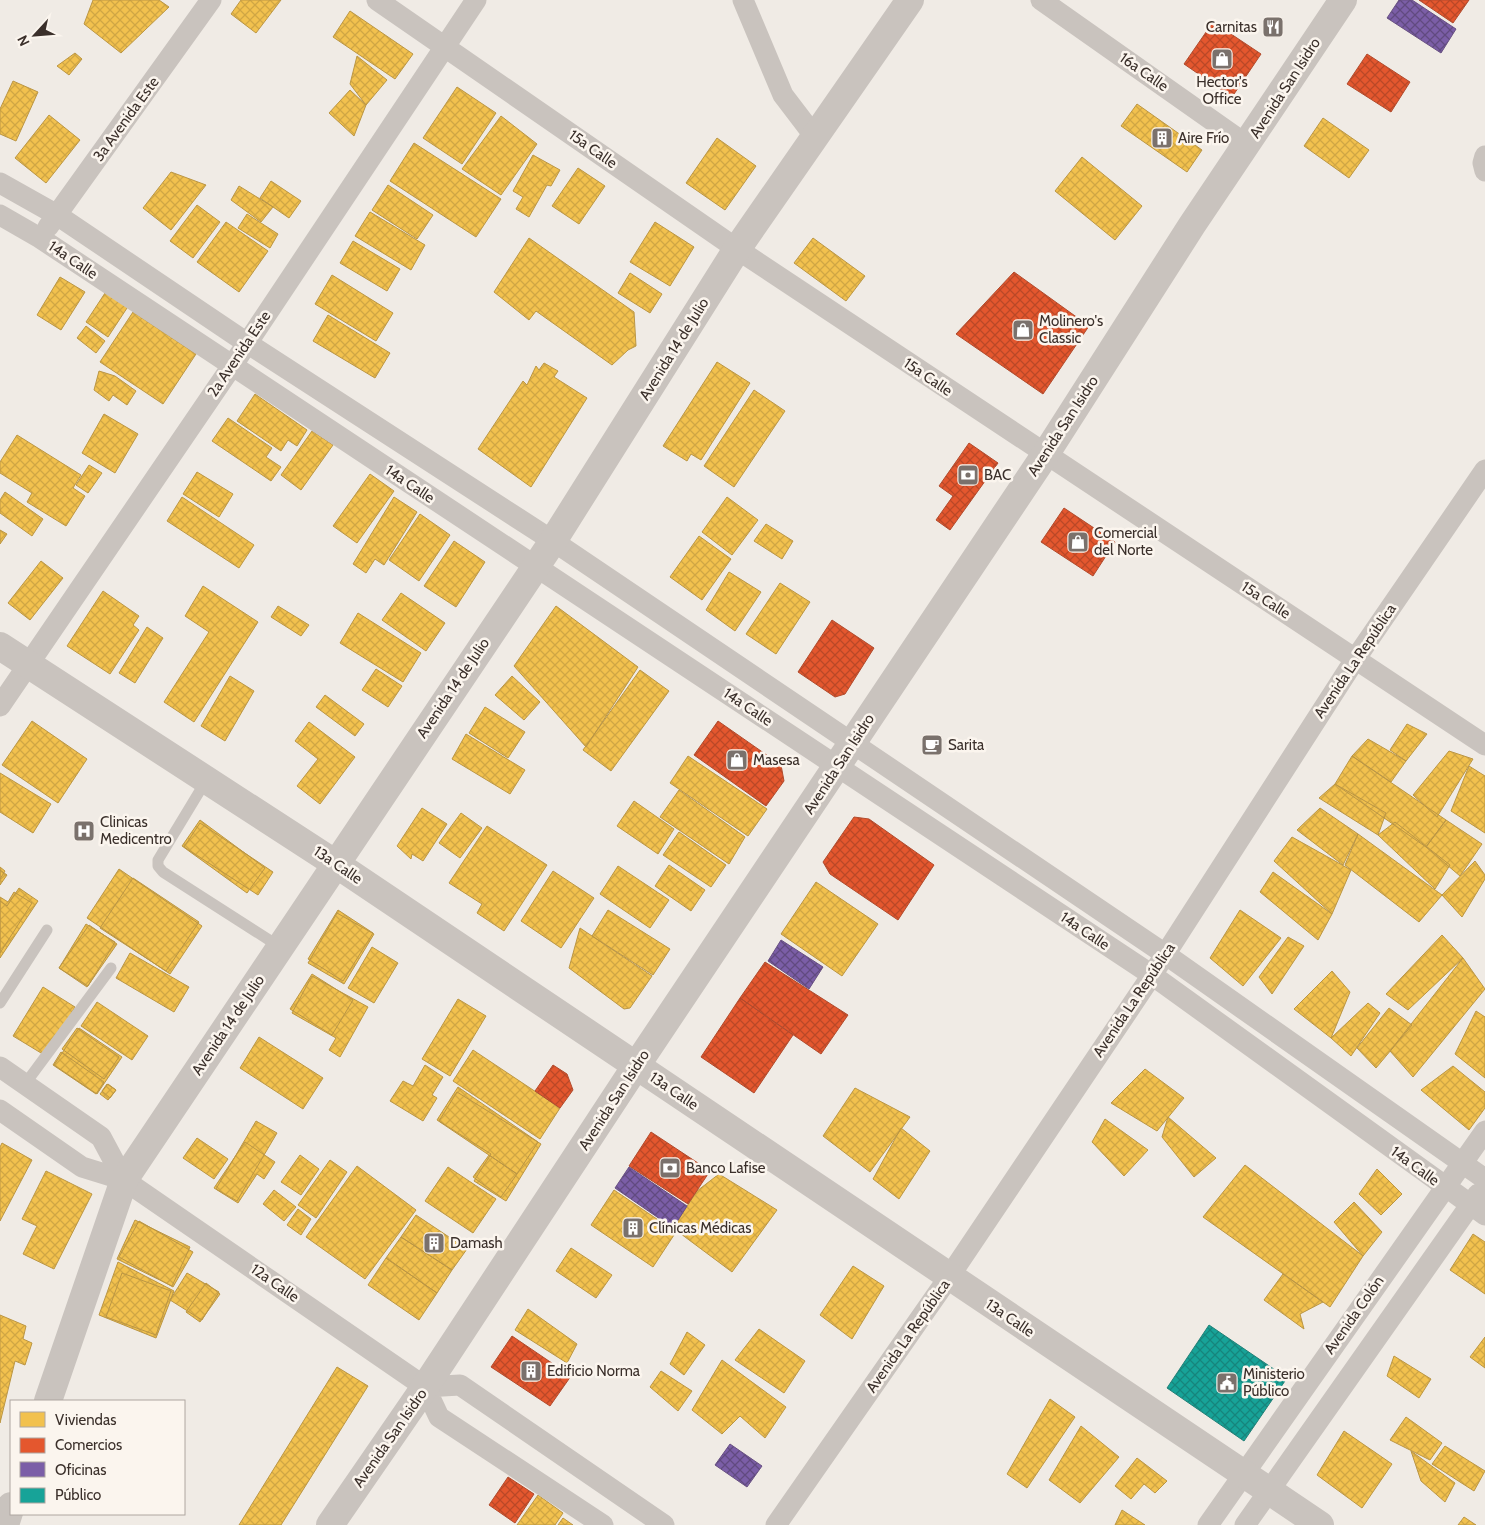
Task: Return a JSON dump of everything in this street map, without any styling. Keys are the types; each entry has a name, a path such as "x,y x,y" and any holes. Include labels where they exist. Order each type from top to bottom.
{"street":[{"name":"3a Avenida Este","path":"40,238 212,0"},
{"name":"15a Calle","path":"377,0 445,45 737,250 1485,745"},
{"name":"2a Avenida Este","path":"0,706 247,344 476,0"},
{"path":"743,0 783,95 815,137"},
{"name":"Avenida 14 de Julio","path":"48,1400 124,1180 552,541 737,250 910,0"},
{"name":"16a Calle","path":"1040,0 1247,145"},
{"name":"Avenida San Isidro","path":"330,1525 425,1387 636,1066 838,767 940,609 1045,455 1192,225 1343,0"},
{"path":"1485,156 1483,162 1485,172"},
{"name":"14a Calle","path":"0,183 56,215 247,344 552,541 1165,954 1485,1181"},
{"name":"14a Calle","path":"0,215 40,238 1152,975 1444,1188 1478,1210"},
{"name":"Avenida La República","path":"776,1525 949,1277 1152,975 1356,658 1485,470"},
{"name":"13a Calle","path":"0,646 336,864 1320,1525"},
{"name":"12a Calle","path":"0,1067 101,1137 124,1180"},
{"name":"12a Calle","path":"0,1110 82,1167 124,1180 425,1387"},
{"name":"Avenida Colón","path":"1208,1525 1485,1131"},
{"name":"Avenida Colón","path":"1245,1525 1269,1489 1478,1210 1485,1181"},
{"path":"603,1525 439,1417 425,1387 460,1385 664,1525"},
{"path":"5,1525 10,1509"}],"lane":[{"path":"207,779 158,860 158,866 162,872 280,947"},
{"path":"0,1003 47,930"},
{"path":"25,1084 111,968"}],"building: Viviendas":[{"path":"93,0 159,0 169,7 121,53 84,24"},
{"path":"241,0 281,0 256,33 231,14"},
{"path":"350,11 413,54 395,79 333,37"},
{"path":"75,53 82,59 69,75 57,66"},
{"path":"357,56 387,80 366,105 350,84"},
{"path":"13,81 38,92 16,141 0,134 0,109"},
{"path":"457,87 496,113 462,164 423,138"},
{"path":"350,90 366,105 354,136 329,113"},
{"name":"Aire Frío","path":"1137,104 1202,150 1187,172 1121,126"},
{"path":"49,115 80,140 46,183 15,158"},
{"path":"501,116 537,144 501,195 462,169"},
{"path":"1323,118 1369,150 1349,178 1304,146"},
{"path":"717,138 756,166 725,210 686,183"},
{"path":"414,143 501,199 476,237 390,181"},
{"path":"533,155 560,170 551,186 547,185 529,217 516,209 523,197 513,191"},
{"path":"1082,157 1142,206 1115,240 1055,191"},
{"path":"578,168 605,186 579,224 552,206"},
{"path":"171,172 206,185 171,230 143,208"},
{"path":"271,181 301,201 289,218 260,198"},
{"path":"388,185 433,215 417,239 372,210"},
{"path":"239,186 273,207 261,222 231,200"},
{"path":"197,205 220,222 193,258 170,241"},
{"path":"370,212 425,245 411,270 355,236"},
{"path":"247,214 278,234 270,248 238,228"},
{"path":"226,222 268,251 239,292 197,262"},
{"path":"655,222 694,247 670,286 630,262"},
{"path":"529,238 634,312 636,346 628,350 612,365 536,311 529,320 494,292"},
{"path":"813,238 865,276 846,301 794,263"},
{"path":"353,241 400,269 387,291 340,263"},
{"path":"630,273 662,294 650,313 618,293"},
{"path":"332,275 393,313 376,341 315,304"},
{"path":"60,277 85,292 61,330 37,315"},
{"path":"107,290 129,305 108,337 86,322"},
{"path":"133,312 196,354 163,404 100,362"},
{"path":"328,315 390,353 375,378 313,341"},
{"path":"86,326 105,341 96,353 77,338"},
{"path":"717,362 750,383 701,460 691,454 687,461 663,446"},
{"path":"544,363 558,371 554,377 587,398 531,487 478,449 523,381 527,385 536,366 539,370"},
{"path":"99,371 115,376 136,391 127,405 113,395 109,401 94,390"},
{"path":"754,390 785,411 734,487 704,466"},
{"path":"255,394 307,430 297,446 288,440 281,451 237,421"},
{"path":"104,414 138,434 115,473 82,453"},
{"path":"228,418 272,448 266,457 281,467 271,481 212,441"},
{"path":"312,431 333,445 301,490 281,475"},
{"path":"17,435 81,475 73,488 85,496 66,526 27,502 32,493 0,473 0,462"},
{"path":"89,465 102,473 88,493 76,485"},
{"path":"197,472 233,494 219,517 183,494"},
{"path":"370,474 394,491 357,543 333,526"},
{"path":"5,492 43,519 32,536 0,513 0,500"},
{"path":"182,497 254,545 239,568 167,521"},
{"path":"394,497 417,512 384,565 375,559 366,573 353,564"},
{"path":"727,497 758,520 732,555 702,532"},
{"path":"420,514 450,535 419,581 389,560"},
{"path":"766,524 793,541 782,559 754,541"},
{"path":"0,530 7,534 0,544"},
{"path":"699,536 731,559 702,600 670,577"},
{"path":"454,541 485,562 456,607 424,586"},
{"path":"41,561 63,578 30,620 8,603"},
{"path":"729,572 761,592 735,631 706,610"},
{"path":"780,583 810,602 776,654 746,634"},
{"path":"203,586 258,622 194,722 164,702 209,632 185,616"},
{"path":"103,591 139,616 133,625 139,630 110,674 67,646"},
{"path":"401,593 445,623 426,651 382,620"},
{"path":"278,606 309,625 301,636 271,617"},
{"path":"556,606 638,667 586,747 514,666"},
{"path":"358,613 421,653 403,682 340,643"},
{"path":"147,627 163,638 135,683 119,673"},
{"path":"376,669 402,686 388,707 362,690"},
{"path":"640,670 669,691 611,771 583,750"},
{"path":"230,676 254,691 225,741 201,726"},
{"path":"512,676 540,702 524,720 495,695"},
{"path":"325,695 364,724 355,736 316,707"},
{"path":"485,707 525,732 508,758 469,733"},
{"path":"32,721 87,759 58,803 2,765"},
{"path":"309,722 355,757 320,804 297,786 318,759 295,741"},
{"path":"1407,724 1427,734 1406,761 1390,750"},
{"path":"466,734 525,770 510,794 452,759"},
{"path":"1368,739 1406,761 1391,782 1352,756"},
{"path":"1449,751 1473,759 1437,817 1413,795"},
{"path":"688,756 767,809 748,836 670,783"},
{"path":"1352,756 1446,820 1426,847 1335,784"},
{"path":"1469,766 1485,776 1485,833 1451,811"},
{"path":"0,773 51,804 33,833 0,812"},
{"path":"1335,784 1386,813 1378,835 1319,798"},
{"path":"679,790 745,837 729,864 660,817"},
{"path":"634,801 674,829 658,854 617,826"},
{"path":"422,808 447,824 423,861 412,854 411,859 397,846"},
{"path":"1320,808 1358,834 1343,865 1297,830"},
{"path":"461,813 482,828 460,858 439,843"},
{"path":"200,820 265,868 247,893 182,846"},
{"path":"1446,820 1482,844 1460,876 1426,847"},
{"path":"1395,822 1450,865 1435,889 1378,835"},
{"path":"200,823 273,872 258,895 184,847"},
{"path":"487,826 547,865 504,931 477,913 482,904 449,883"},
{"path":"679,832 726,865 711,887 663,855"},
{"path":"1358,834 1442,895 1419,922 1345,865"},
{"path":"1292,837 1351,870 1332,914 1274,861"},
{"path":"1475,861 1485,875 1485,879 1462,917 1442,895"},
{"path":"669,865 705,890 691,911 655,886"},
{"path":"618,866 669,900 650,928 600,894"},
{"path":"0,867 5,871 0,879"},
{"path":"119,869 202,926 170,974 87,918"},
{"path":"0,870 7,875 0,885"},
{"path":"553,871 594,898 561,948 521,921"},
{"path":"1273,872 1332,914 1318,940 1260,892"},
{"path":"133,878 199,922 166,971 100,928"},
{"path":"816,882 878,924 842,976 781,934"},
{"path":"19,888 38,901 0,958 0,901 7,906"},
{"path":"14,892 32,903 0,953 0,897 8,902"},
{"path":"338,910 373,933 343,981 308,959"},
{"path":"608,910 670,949 653,975 592,936"},
{"path":"1240,910 1281,938 1243,986 1210,958"},
{"path":"337,913 374,934 344,984 308,963"},
{"path":"86,924 115,942 88,986 59,968"},
{"path":"89,925 117,944 87,987 59,968"},
{"path":"580,928 652,976 630,1008 624,1009 569,968"},
{"path":"1442,935 1463,958 1408,1010 1386,994"},
{"path":"1288,937 1304,946 1272,994 1259,977"},
{"path":"372,947 398,963 374,1003 348,988"},
{"path":"130,953 189,987 174,1012 116,978"},
{"path":"1463,958 1485,989 1413,1077 1390,1051"},
{"path":"1332,971 1350,992 1331,1038 1294,1009"},
{"path":"312,974 353,1000 332,1035 290,1009"},
{"path":"312,976 368,1007 340,1057 329,1050 336,1038 292,1013"},
{"path":"43,987 75,1007 46,1056 13,1036"},
{"path":"458,999 486,1016 450,1076 422,1059"},
{"path":"97,1002 148,1036 132,1060 81,1026"},
{"path":"1368,1003 1380,1013 1351,1056 1331,1038"},
{"path":"1389,1008 1412,1025 1376,1068 1357,1048"},
{"path":"1476,1011 1485,1017 1485,1078 1455,1054"},
{"path":"77,1028 119,1057 104,1079 62,1049"},
{"path":"79,1028 122,1057 97,1094 54,1065"},
{"path":"259,1037 323,1078 303,1109 240,1068"},
{"path":"473,1050 560,1108 540,1139 453,1081"},
{"path":"61,1052 104,1082 96,1094 53,1065"},
{"path":"425,1065 443,1077 432,1095 437,1098 423,1121 390,1101 403,1081 413,1086"},
{"path":"1453,1066 1485,1092 1485,1108 1469,1130 1421,1090"},
{"path":"1145,1069 1184,1098 1157,1131 1111,1103"},
{"path":"107,1084 116,1090 110,1098 102,1091"},
{"path":"108,1084 116,1090 108,1100 100,1094"},
{"path":"458,1087 538,1142 517,1174 437,1120"},
{"path":"855,1088 910,1117 870,1172 823,1136"},
{"path":"457,1092 541,1144 506,1201 474,1181 491,1154 439,1121"},
{"path":"1168,1117 1216,1158 1194,1177 1162,1137"},
{"path":"1105,1119 1148,1150 1124,1176 1092,1142"},
{"path":"256,1121 277,1133 237,1201 216,1189"},
{"path":"901,1128 930,1151 899,1199 873,1179"},
{"path":"197,1138 228,1159 214,1179 183,1158"},
{"path":"245,1142 275,1162 264,1179 257,1174 238,1203 214,1188"},
{"path":"2,1143 32,1160 0,1221 0,1147"},
{"path":"300,1155 319,1169 301,1195 281,1182"},
{"path":"489,1155 517,1174 501,1197 473,1177"},
{"path":"330,1160 347,1172 316,1218 298,1205"},
{"path":"1245,1165 1363,1256 1330,1307 1203,1217"},
{"path":"357,1166 416,1210 365,1279 306,1237"},
{"path":"448,1167 496,1199 473,1233 425,1201"},
{"path":"1377,1169 1402,1194 1381,1215 1359,1194"},
{"path":"46,1171 92,1194 54,1269 23,1254 37,1226 22,1219"},
{"path":"719,1174 777,1210 732,1272 673,1228 697,1191"},
{"path":"274,1190 296,1207 284,1221 263,1204"},
{"name":"Clínicas Médicas","path":"614,1190 676,1232 653,1267 591,1225"},
{"path":"1354,1202 1382,1232 1363,1256 1334,1222"},
{"path":"298,1209 311,1219 301,1235 287,1225"},
{"name":"Damash","path":"416,1215 467,1249 452,1270 401,1237"},
{"path":"135,1220 190,1247 172,1286 117,1259"},
{"path":"139,1221 193,1252 173,1287 119,1257"},
{"path":"1473,1234 1485,1242 1485,1294 1450,1270"},
{"path":"401,1237 452,1270 437,1293 386,1258"},
{"path":"571,1248 612,1275 596,1298 556,1271"},
{"path":"386,1258 437,1293 419,1320 368,1285"},
{"path":"118,1262 174,1291 156,1338 99,1315"},
{"path":"853,1266 884,1286 852,1339 820,1315"},
{"path":"122,1273 171,1291 156,1335 106,1317"},
{"path":"187,1273 219,1292 202,1320 170,1300"},
{"path":"1283,1274 1323,1302 1300,1314 1304,1329 1264,1300"},
{"path":"206,1283 220,1294 200,1322 186,1312"},
{"path":"528,1309 577,1344 567,1363 515,1330"},
{"path":"0,1315 26,1326 23,1339 32,1343 25,1365 15,1361 0,1423"},
{"path":"759,1329 805,1361 784,1393 735,1360"},
{"path":"687,1332 705,1345 684,1375 670,1364"},
{"path":"1485,1337 1485,1368 1470,1357"},
{"path":"1394,1356 1431,1379 1419,1398 1387,1376"},
{"path":"722,1360 786,1407 765,1438 740,1416 722,1434 692,1410"},
{"path":"337,1367 368,1386 281,1525 239,1525"},
{"path":"661,1371 692,1391 678,1411 650,1387"},
{"path":"1050,1399 1075,1417 1027,1488 1007,1474"},
{"path":"1406,1417 1442,1443 1430,1460 1390,1440"},
{"path":"1081,1426 1119,1457 1080,1503 1049,1480"},
{"path":"1344,1431 1392,1464 1362,1508 1317,1475"},
{"path":"1445,1446 1485,1471 1474,1491 1432,1464"},
{"path":"1411,1451 1455,1483 1445,1502 1421,1481"},
{"path":"1137,1458 1167,1481 1155,1493 1144,1484 1131,1499 1115,1486"},
{"path":"538,1495 563,1513 555,1525 517,1525"},
{"path":"1122,1510 1145,1525 1115,1525"},
{"path":"1464,1517 1476,1525 1458,1525"},
{"path":"563,1518 573,1525 558,1525"}],"building: Comercios":[{"path":"1419,0 1469,0 1453,23"},
{"name":"Hector's Office","path":"1213,22 1261,54 1232,97 1184,64"},
{"path":"1367,54 1410,82 1391,112 1347,84"},
{"name":"Molinero's Classic","path":"1014,272 1089,326 1043,394 956,334"},
{"name":"BAC","path":"969,443 998,463 950,530 936,520 953,496 939,486"},
{"name":"Comercial del Norte","path":"1064,508 1115,542 1093,576 1041,542"},
{"path":"832,620 874,648 845,694 835,697 798,672"},
{"name":"Masesa","path":"718,721 781,765 784,781 766,806 694,755"},
{"path":"854,817 869,819 934,865 898,920 830,874 823,862"},
{"path":"765,962 848,1015 821,1054 740,998"},
{"path":"740,998 793,1035 754,1093 701,1057"},
{"path":"553,1065 567,1074 573,1090 560,1108 535,1091"},
{"name":"Banco Lafise","path":"651,1132 710,1171 688,1204 629,1166"},
{"name":"Edificio Norma","path":"512,1336 571,1376 550,1406 491,1367"},
{"path":"508,1477 534,1494 515,1523 489,1505"}],"building: Oficinas":[{"path":"1399,0 1412,0 1456,29 1441,53 1387,18"},
{"path":"781,940 823,967 809,989 768,961"},
{"path":"629,1167 687,1206 673,1228 615,1188"},
{"path":"730,1444 762,1466 747,1487 715,1465"}],"building: Público":[{"name":"Ministerio Público","path":"1209,1325 1287,1378 1244,1441 1167,1388"}],"place":[{"name":"Carnitas","path":"1273,27"},
{"name":"Hector's Office","path":"1222,59"},
{"name":"Aire Frío","path":"1162,138"},
{"name":"Molinero's Classic","path":"1023,330"},
{"name":"BAC","path":"968,475"},
{"name":"Comercial del Norte","path":"1078,542"},
{"name":"Sarita","path":"932,745"},
{"name":"Masesa","path":"737,760"},
{"name":"Clinicas Medicentro","path":"84,831"},
{"name":"Banco Lafise","path":"670,1168"},
{"name":"Clínicas Médicas","path":"633,1228"},
{"name":"Damash","path":"434,1243"},
{"name":"Edificio Norma","path":"531,1371"},
{"name":"Ministerio Público","path":"1227,1383"}]}
